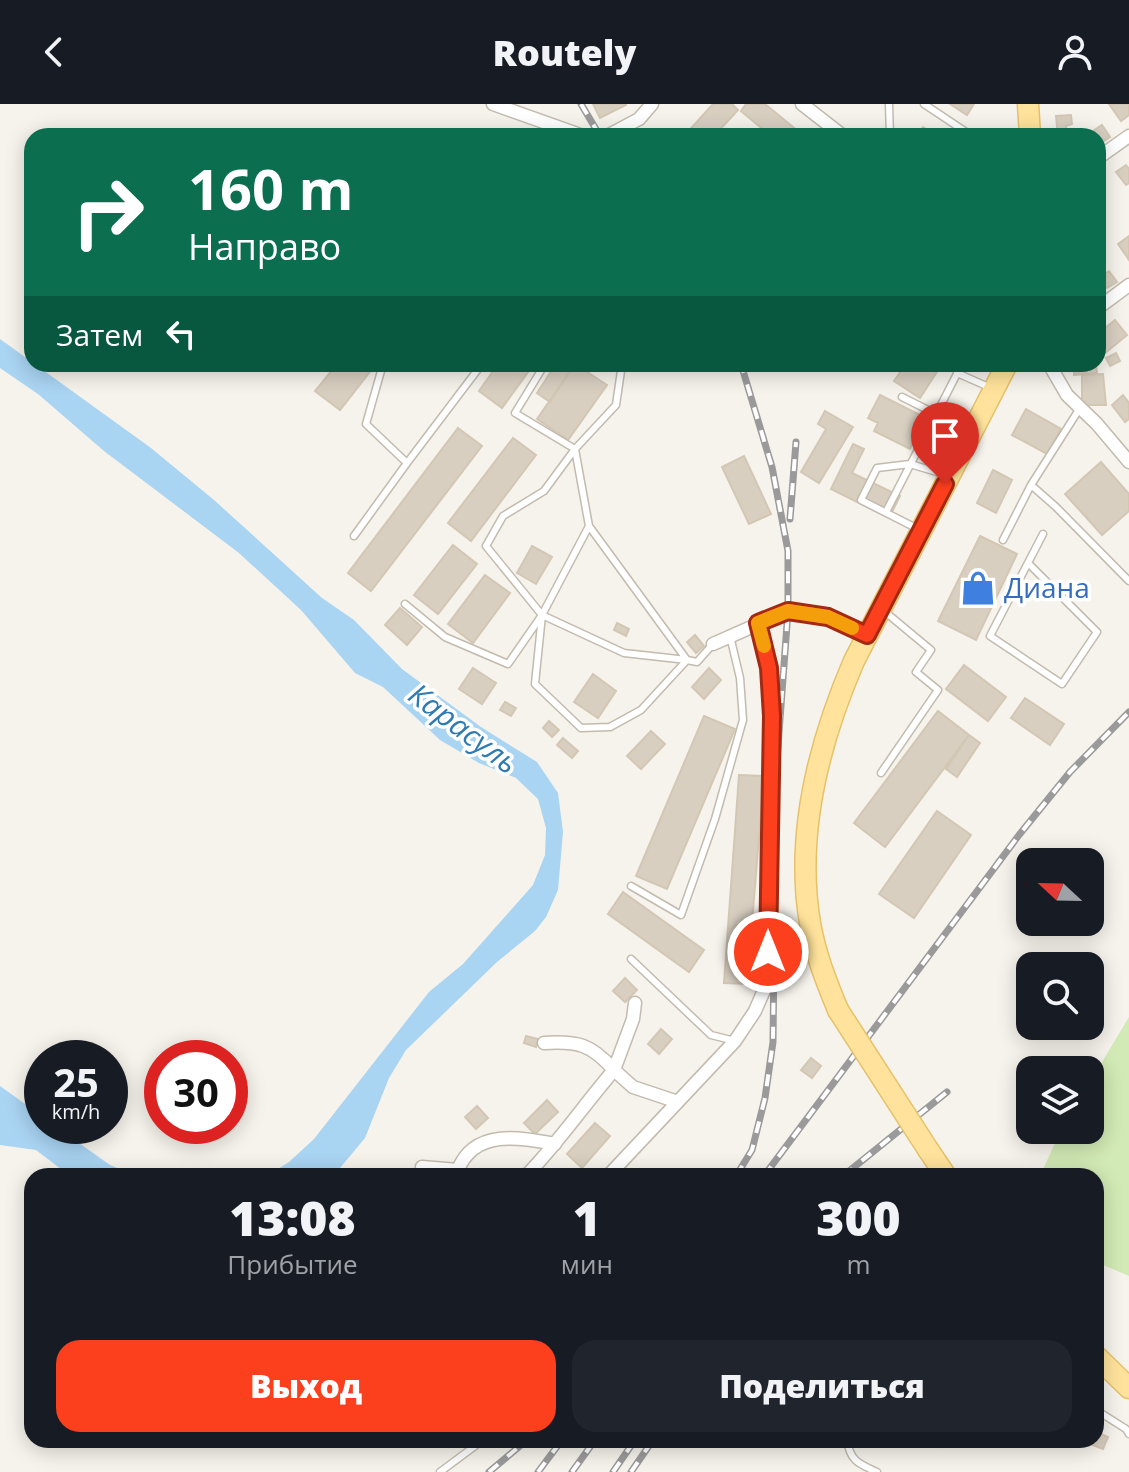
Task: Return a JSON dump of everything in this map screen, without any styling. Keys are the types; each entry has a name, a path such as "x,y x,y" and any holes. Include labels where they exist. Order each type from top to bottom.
{"main road":[{"path":"1028,104 1030,128"},
{"path":"941,1168 838,1010 820,966 810,922 808,829 813,788 835,705 867,635 1003,372"},
{"path":"1104,1364 1129,1388"}],"street":[{"path":"493,104 560,128"},
{"path":"622,128 639,119 652,104"},
{"path":"802,104 833,128"},
{"path":"1106,152 1129,136"},
{"path":"1106,302 1129,285"},
{"path":"1054,372 1067,395 1124,445 1129,462"},
{"path":"713,644 788,611 828,617 867,635"},
{"path":"615,1168 675,1101 735,1041 755,1011 768,981 772,716 769,668 758,623"},
{"path":"533,1168 614,1070 633,1019 635,1003"},
{"path":"544,1043 568,1042 597,1051 633,1087 675,1101"},
{"path":"460,1168 464,1154 483,1143 505,1137 555,1144"},
{"path":"422,1167 428,1168"}],"lane":[{"path":"889,104 890,128"},
{"path":"924,104 960,128"},
{"path":"381,372 366,424 407,463"},
{"path":"354,536 476,372"},
{"path":"540,372 515,413 575,449 589,526 687,660"},
{"path":"621,372 616,405 575,449 544,491 503,516 486,546 542,615 624,653 697,662 713,644"},
{"path":"886,512 957,373 994,390"},
{"path":"902,397 936,414"},
{"path":"1003,540 1031,485 1080,408"},
{"path":"921,530 861,500 871,479 877,468 910,464 937,472 944,461 957,461"},
{"path":"1031,485 1129,581"},
{"path":"405,604 445,637 508,664 542,615 589,526"},
{"path":"1028,563 1097,632 1062,684 990,636 1043,534"},
{"path":"881,608 931,650 916,672 938,690 881,773"},
{"path":"542,615 535,684 581,728 610,727 641,710 687,660"},
{"path":"631,886 681,915 715,819 743,720 740,678 730,636"},
{"path":"631,959 711,1035 735,1041"},
{"path":"1104,1415 1129,1434"},
{"path":"440,1472 472,1448"},
{"path":"849,1448 851,1456 861,1466 877,1472"}],"green space":[{"path":"1129,1017 1129,1276 1104,1265 1104,1168 1044,1168 1055,1144 1104,1144 1104,1059"}],"water":[{"name":"Карасуль","path":"0,339 24,356 24,372 46,372 151,448 214,500 322,598 354,620 402,669 481,727 537,762 558,793 563,832 558,890 546,917 535,931 497,962 406,1050 389,1078 365,1138 340,1168 280,1168 314,1139 429,992 463,964 533,885 545,855 546,828 538,799 516,778 479,763 440,740 383,687 355,673 301,610 239,553 104,451 38,394 0,368"},
{"path":"0,1086 24,1103 24,1144 80,1144 117,1168 60,1168 36,1150 0,1145"}],"building":[{"path":"593,104 626,104 626,105 600,118"},
{"path":"713,104 732,104 738,110 721,128 691,128"},
{"path":"746,104 765,104 794,128 761,128 741,111"},
{"path":"950,104 974,104 967,115"},
{"path":"1109,104 1129,104 1129,115 1121,121"},
{"path":"1071,115 1072,124 1057,128 1056,116"},
{"path":"1126,165 1129,183 1126,185 1116,172"},
{"path":"1129,236 1129,260 1118,244"},
{"path":"1109,271 1117,282 1107,288 1106,286 1106,273"},
{"path":"1115,320 1127,335 1106,352 1106,327"},
{"path":"1116,353 1120,361 1110,366 1106,358"},
{"path":"330,372 370,372 340,410 315,391"},
{"path":"492,372 528,372 502,408 479,391"},
{"path":"551,372 570,372 550,402 537,393"},
{"path":"569,372 587,372 607,385 568,440 537,419"},
{"path":"900,372 937,372 920,398 894,381"},
{"path":"1074,372 1097,373 1074,375"},
{"path":"1103,374 1106,405 1082,405 1082,375"},
{"path":"880,395 926,418 910,449 874,431 878,423 868,418"},
{"path":"1123,395 1129,403 1129,419 1125,422 1112,405"},
{"path":"1026,409 1061,429 1047,454 1012,435"},
{"path":"825,411 853,427 819,483 801,472 826,429 818,424"},
{"path":"458,428 482,446 371,591 348,573"},
{"path":"513,438 536,455 471,541 448,523"},
{"path":"853,444 864,449 852,473 900,496 889,518 831,489"},
{"path":"744,456 771,514 749,524 722,467"},
{"path":"1101,462 1129,494 1129,511 1102,535 1065,494"},
{"path":"993,470 1012,480 996,513 977,503"},
{"path":"980,536 1017,554 976,640 938,621"},
{"path":"453,545 477,564 438,614 414,595"},
{"path":"532,546 552,557 536,584 517,573"},
{"path":"485,575 510,593 473,643 448,624"},
{"path":"400,608 422,627 407,645 385,625"},
{"path":"617,623 629,629 626,636 614,630"},
{"path":"695,635 704,646 696,653 687,642"},
{"path":"964,665 1006,697 988,721 946,689"},
{"path":"473,668 496,683 482,704 459,689"},
{"path":"709,668 721,680 704,699 692,687"},
{"path":"593,674 616,691 598,718 574,702"},
{"path":"1025,698 1064,724 1050,745 1011,718"},
{"path":"505,702 516,708 511,716 500,710"},
{"path":"938,711 969,735 885,847 854,823"},
{"path":"704,716 735,729 667,889 636,876"},
{"path":"549,721 559,730 552,737 543,728"},
{"path":"651,731 665,744 641,769 627,756"},
{"path":"969,735 980,743 957,777 946,769"},
{"path":"563,738 578,751 572,758 557,745"},
{"path":"739,775 764,776 747,984 724,983"},
{"path":"937,811 971,835 914,918 879,894"},
{"path":"623,892 704,950 689,972 608,914"},
{"path":"625,978 637,990 625,1002 613,991"},
{"path":"661,1029 672,1039 659,1054 648,1044"},
{"path":"526,1036 538,1039 536,1047 524,1043"},
{"path":"811,1058 821,1066 812,1078 801,1070"},
{"path":"547,1100 558,1112 535,1134 524,1123"},
{"path":"477,1106 488,1118 476,1129 465,1117"},
{"path":"595,1123 610,1136 582,1168 567,1154"}],"railway":[{"path":"581,104 595,128"},
{"path":"741,1168 752,1150 765,1098 773,1042 776,773 788,611 788,551 772,467 743,372"},
{"path":"790,519 796,442"},
{"path":"770,1168 1019,835 1070,772 1129,712"},
{"path":"853,1168 947,1092"},
{"path":"489,1472 518,1448"},
{"path":"538,1472 556,1448"},
{"path":"572,1472 589,1448"},
{"path":"613,1472 630,1448"},
{"path":"631,1472 648,1448"}],"slow traffic":[{"path":"764,646 758,623 788,611 828,617 852,628"}],"place":[{"name":"Диана","path":"978,588"}],"route":[{"path":"768,952 772,716 769,668 758,623 788,611 828,617 867,635 945,484"}]}
